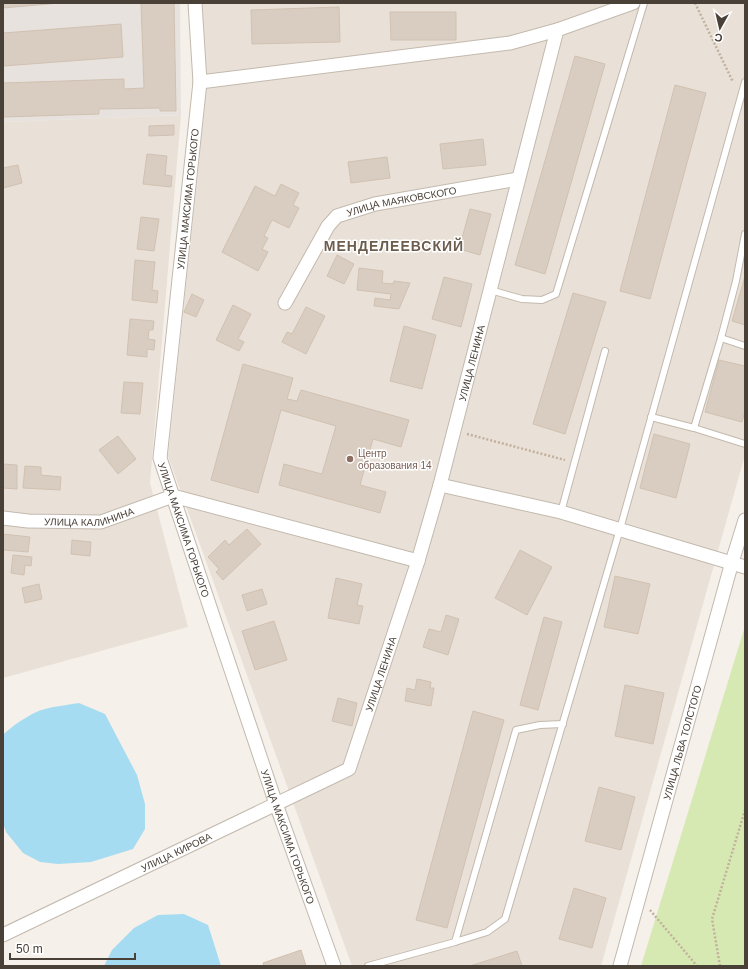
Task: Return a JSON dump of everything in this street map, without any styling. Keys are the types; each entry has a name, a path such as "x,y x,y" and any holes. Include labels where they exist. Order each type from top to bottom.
{"street":[{"name":"УЛИЦА МАКСИМА ГОРЬКОГО","path":"195,3 200,82 160,458 276,804 334,966"},
{"path":"200,82 510,42 557,30 633,3"},
{"name":"УЛИЦА ЛЕНИНА","path":"349,769 418,560 440,485 557,30"},
{"name":"УЛИЦА МАЯКОВСКОГО","path":"285,303 328,226 336,216 375,204 518,179"},
{"path":"440,485 561,512 745,567"},
{"path":"173,496 418,560"},
{"name":"УЛИЦА КАЛИНИНА","path":"3,518 28,521 101,522 173,496"},
{"name":"УЛИЦА ЛЬВА ТОЛСТОГО","path":"620,966 638,897 745,520"},
{"name":"УЛИЦА КИРОВА","path":"3,935 349,769"}],"lane":[{"path":"490,290 522,299 542,300 556,294 644,3"},
{"path":"368,966 487,932 505,919 620,529 745,82"},
{"path":"694,428 721,338 736,281 745,234"},
{"path":"721,338 745,346"},
{"path":"561,512 604,351"},
{"path":"651,418 694,428 745,444"},
{"path":"455,942 516,730 540,725 563,724"}],"path":[{"path":"695,3 741,98"},
{"path":"454,430 575,462"},
{"path":"720,966 712,920 745,810"},
{"path":"638,897 697,966"}],"shaded area":[{"path":"3,3 180,3 181,115 3,122"},
{"path":"200,3 745,3 745,455 601,966 352,966 168,456 205,104"},
{"path":"181,115 150,483 188,627 3,678 3,122"}],"green space":[{"path":"745,626 745,966 641,966"}],"water":[{"path":"79,703 105,714 137,775 145,804 145,829 133,849 91,862 58,864 40,862 23,853 6,832 3,823 3,735 22,720 34,713 53,707"},
{"path":"184,914 208,925 221,966 104,966 112,950 134,928 158,915"}],"building":[{"path":"3,3 59,3 3,8"},
{"path":"141,3 174,3 176,111 160,111 160,108 99,109 99,114 3,117 3,83 124,79 124,89 144,88"},
{"path":"339,7 340,42 252,44 251,10"},
{"path":"390,12 456,12 456,40 391,40"},
{"path":"121,24 123,57 3,66 3,33"},
{"path":"575,56 605,64 545,274 515,265"},
{"path":"675,85 706,93 650,299 620,291"},
{"path":"174,125 174,135 149,136 149,126"},
{"path":"483,139 486,165 443,169 440,144"},
{"path":"147,154 167,156 165,175 172,176 171,187 143,184"},
{"path":"387,157 390,178 351,183 348,162"},
{"path":"18,165 22,183 3,188 3,168"},
{"path":"281,184 299,193 293,205 299,208 289,228 272,220 264,236 268,238 262,249 268,252 258,271 222,252 255,186 275,196"},
{"path":"470,209 491,214 480,255 459,249"},
{"path":"141,217 159,219 154,251 137,249"},
{"path":"337,255 354,264 344,284 327,276"},
{"path":"135,260 155,262 152,290 158,291 157,303 132,300"},
{"path":"359,268 383,271 382,283 393,284 394,281 410,283 399,309 374,306 375,298 390,300 391,294 357,290"},
{"path":"745,276 745,325 732,321"},
{"path":"444,277 472,284 461,327 432,319"},
{"path":"573,293 606,302 565,434 533,424"},
{"path":"192,294 204,300 196,317 184,312"},
{"path":"233,305 251,314 238,339 244,342 239,351 216,340"},
{"path":"306,307 325,316 306,354 282,342 287,332 292,334"},
{"path":"130,319 154,321 153,330 149,330 148,339 155,340 154,350 147,349 147,357 127,355"},
{"path":"404,326 436,335 422,389 390,381"},
{"path":"719,360 745,366 745,411 742,422 705,412"},
{"path":"243,364 293,378 287,399 297,401 301,390 409,420 401,447 373,439 360,485 386,492 380,513 279,485 284,464 322,474 336,426 281,410 258,493 211,480"},
{"path":"124,382 143,383 140,414 121,413"},
{"path":"654,434 690,444 676,498 640,488"},
{"path":"118,436 136,459 118,474 99,450"},
{"path":"3,464 17,465 17,489 3,488"},
{"path":"25,466 41,467 41,475 61,477 60,490 23,488"},
{"path":"247,529 261,544 223,580 216,572 219,569 208,557 225,540 229,545"},
{"path":"3,534 30,537 28,552 3,550"},
{"path":"72,540 91,542 90,556 71,554"},
{"path":"520,550 552,567 527,615 495,598"},
{"path":"13,555 32,557 31,566 25,565 24,575 11,573"},
{"path":"615,576 650,584 638,634 604,627"},
{"path":"336,578 362,584 357,605 363,606 359,624 328,618"},
{"path":"39,584 42,599 25,603 22,588"},
{"path":"262,589 267,604 247,611 242,595"},
{"path":"446,615 459,619 448,655 423,647 429,629 441,632"},
{"path":"544,617 562,622 538,710 520,705"},
{"path":"274,621 287,660 255,670 242,631"},
{"path":"417,679 431,682 430,688 434,688 431,706 405,701 407,688 415,690"},
{"path":"625,685 664,693 653,744 615,736"},
{"path":"338,698 357,703 352,726 332,721"},
{"path":"473,711 504,720 447,928 416,920"},
{"path":"599,787 635,797 621,850 585,841"},
{"path":"574,888 606,898 592,948 559,939"},
{"path":"301,950 306,966 264,966 263,963"},
{"path":"517,951 522,966 470,966"}],"place":[{"name":"Центр образования 14","path":"350,459"}],"district":[{"name":"МЕНДЕЛЕЕВСКИЙ","path":"394,246"}]}
